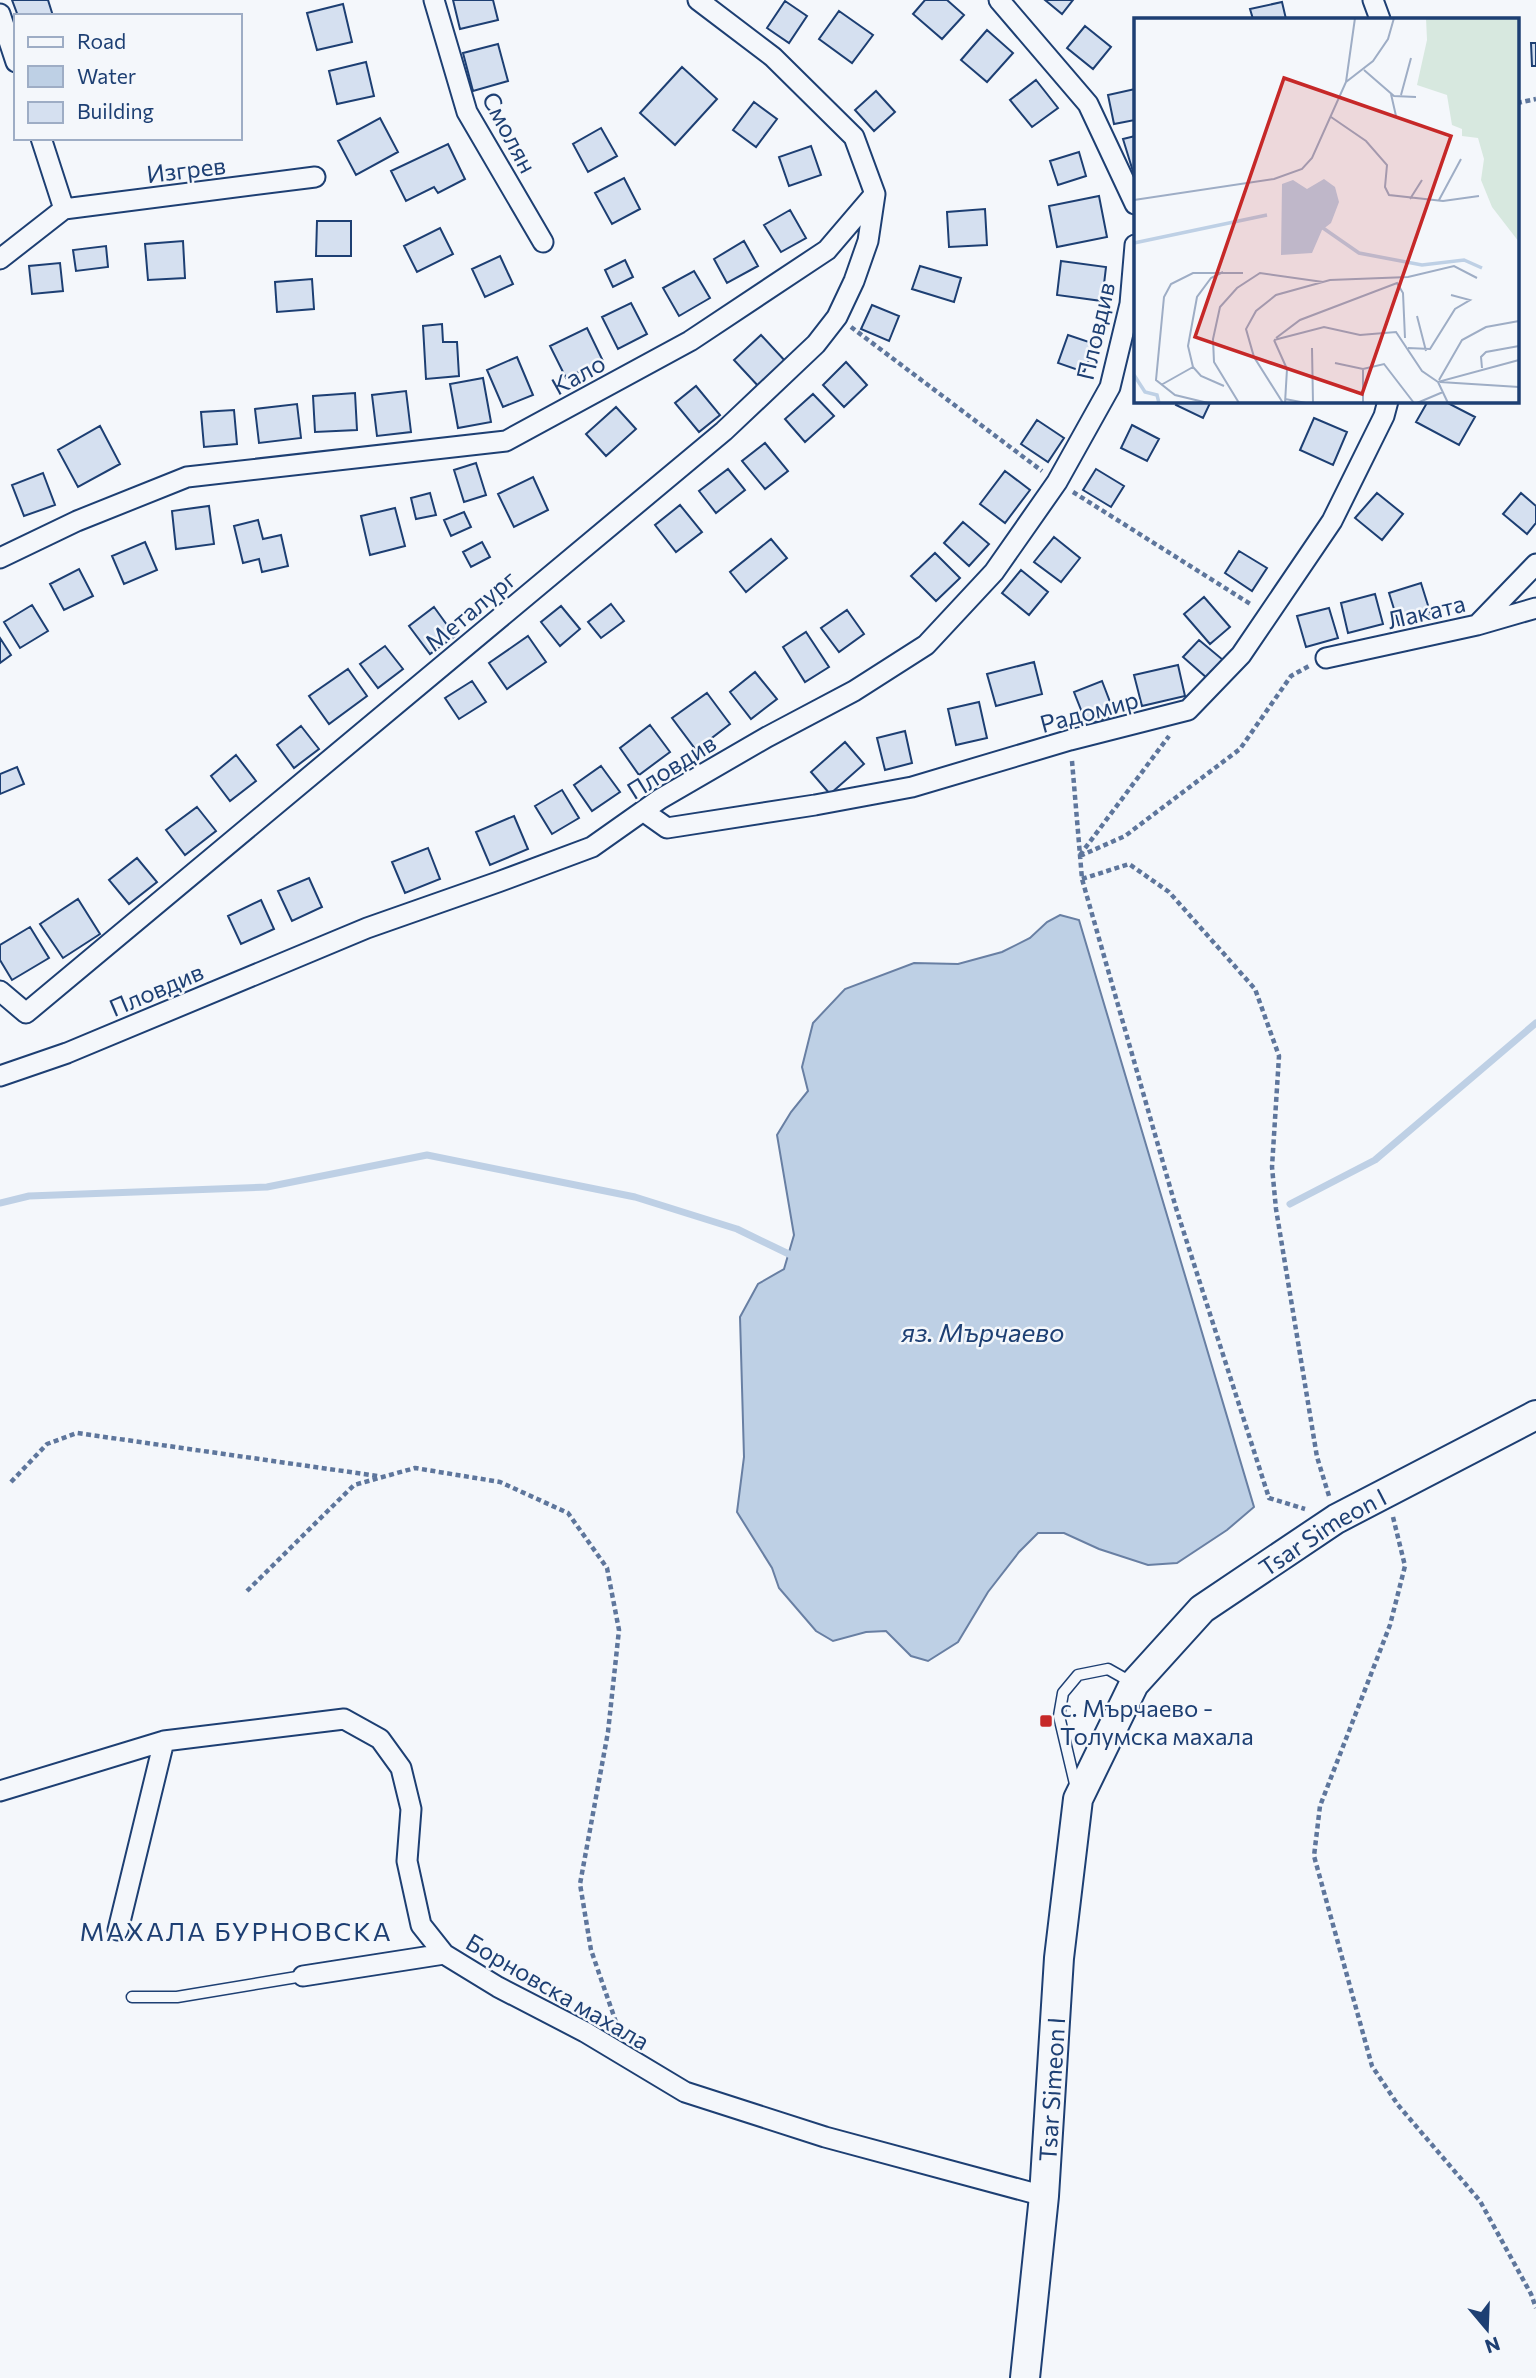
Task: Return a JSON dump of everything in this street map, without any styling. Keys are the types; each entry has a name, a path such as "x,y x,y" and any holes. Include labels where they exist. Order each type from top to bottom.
{"street":[{"name":"Смолян","path":"434,0 467,112 543,242"},
{"path":"698,0 773,57 855,137 875,194"},
{"path":"999,0 1088,104 1134,202"},
{"path":"1373,0 1380,18"},
{"path":"0,14 14,56"},
{"path":"0,259 64,209 42,140"},
{"name":"Изгрев","path":"64,209 315,177"},
{"name":"Кало","path":"0,558 77,521 187,477 506,441 690,341 827,250 875,194"},
{"name":"Металург","path":"0,991 26,1013 724,432 816,344 837,317 855,281 868,241 875,194"},
{"name":"Пловдив","path":"0,1076 67,1053 367,928 592,847 672,792 854,691 926,645 994,572 1057,482 1110,387 1130,304 1134,257"},
{"path":"1188,710 1241,655 1332,521 1384,416 1388,402"},
{"path":"1477,625 1536,564"},
{"name":"Лаката","path":"1326,658 1477,625 1536,608"},
{"name":"Радомир","path":"643,811 667,828 816,805 912,787 1070,740 1188,710"},
{"name":"Tsar Simeon I","path":"1024,2378 1044,2196 1059,1958 1078,1799 1134,1684 1202,1609 1336,1519 1536,1415"},
{"name":"Борновска махала","path":"0,1791 163,1741 344,1719 380,1739 401,1768 411,1809 407,1861 421,1925 444,1954 499,1987 585,2032 685,2092 825,2137 1044,2196"},
{"path":"117,1930 163,1741"},
{"path":"303,1976 444,1954"}],"lane":[{"path":"1078,1799 1059,1716 1063,1693 1078,1675 1108,1669 1134,1684"},
{"path":"132,1997 177,1997 303,1976"}],"path":[{"path":"1518,103 1536,99"},
{"path":"1080,856 1125,836 1240,749 1290,676 1326,658"},
{"path":"1080,856 1188,710"},
{"path":"1070,740 1083,879 1176,1208 1269,1498 1336,1519"},
{"path":"1083,879 1129,864 1168,892 1255,989 1279,1056 1272,1167 1276,1209 1317,1457 1336,1519"},
{"path":"11,1482 47,1444 77,1433 382,1477"},
{"path":"247,1591 354,1485 415,1468 500,1482 568,1513 607,1568 619,1630 608,1732 580,1884 591,1951 629,2058"},
{"path":"1386,1493 1405,1566 1390,1625 1320,1807 1314,1856 1372,2066 1398,2105 1480,2201 1536,2308"}],"water":[{"name":"яз. Мърчаево","path":"1060,915 1079,920 1254,1507 1227,1530 1177,1563 1148,1565 1099,1549 1064,1533 1038,1533 1019,1552 988,1592 958,1642 928,1661 911,1656 886,1631 866,1632 833,1641 816,1631 779,1588 772,1568 737,1512 744,1457 740,1317 758,1284 784,1269 794,1235 777,1135 808,1091 802,1067 813,1023 845,989 914,963 958,964 1002,952 1030,938 1047,922"}],"building":[{"path":"12,0 48,0 52,14 17,14"},
{"path":"453,0 493,0 498,20 460,29"},
{"path":"925,0 947,0 964,15 942,39 913,14"},
{"path":"1045,0 1073,0 1062,14"},
{"path":"785,1 807,16 789,43 767,28"},
{"path":"1282,2 1286,18 1253,18 1250,9"},
{"path":"343,4 352,42 317,50 307,13"},
{"path":"839,11 873,35 852,63 819,39"},
{"path":"1085,26 1111,47 1093,69 1067,48"},
{"path":"987,30 1013,53 987,82 961,60"},
{"path":"1531,43 1536,43 1536,66 1532,66"},
{"path":"498,44 508,81 473,91 463,53"},
{"path":"366,62 374,96 337,104 329,71"},
{"path":"682,67 717,99 675,145 640,113"},
{"path":"1036,80 1058,108 1032,127 1010,100"},
{"path":"1134,89 1134,120 1114,124 1108,95"},
{"path":"876,91 895,112 874,131 855,110"},
{"path":"754,102 777,119 756,147 733,130"},
{"path":"380,118 398,152 356,175 338,141"},
{"path":"601,128 617,156 588,172 573,144"},
{"path":"1134,136 1134,175 1123,139"},
{"path":"448,144 465,179 438,193 434,187 406,201 391,171"},
{"path":"811,146 821,175 789,186 779,157"},
{"path":"1079,152 1086,176 1058,185 1050,161"},
{"path":"624,178 640,209 612,224 595,193"},
{"path":"1099,196 1107,237 1057,247 1049,206"},
{"path":"985,209 987,245 949,247 947,212"},
{"path":"790,210 806,238 781,252 764,225"},
{"path":"317,221 351,221 351,256 316,256"},
{"path":"440,228 453,254 417,272 404,246"},
{"path":"183,241 185,278 148,280 145,244"},
{"path":"744,241 758,266 727,283 714,259"},
{"path":"106,246 108,267 76,271 73,250"},
{"path":"500,256 513,284 485,297 472,269"},
{"path":"625,260 633,277 613,287 605,270"},
{"path":"1061,261 1106,267 1102,301 1057,295"},
{"path":"60,263 63,291 32,294 29,266"},
{"path":"920,266 961,278 954,302 912,289"},
{"path":"694,271 710,298 679,316 663,288"},
{"path":"312,279 314,309 277,312 275,282"},
{"path":"631,303 647,334 618,349 602,317"},
{"path":"872,305 899,316 889,341 861,329"},
{"path":"442,324 443,342 457,342 459,376 426,379 423,326"},
{"path":"587,328 603,361 566,378 550,346"},
{"path":"761,335 787,363 760,388 734,360"},
{"path":"1068,335 1095,344 1084,372 1058,363"},
{"path":"517,357 533,395 503,407 487,370"},
{"path":"846,362 867,385 844,407 823,385"},
{"path":"483,378 491,422 458,428 450,384"},
{"path":"696,386 720,415 699,432 675,403"},
{"path":"406,391 411,432 377,436 372,395"},
{"path":"355,393 357,430 315,432 313,396"},
{"path":"813,394 834,416 805,442 785,419"},
{"path":"1178,402 1211,402 1203,418 1176,405"},
{"path":"1427,402 1446,402 1475,417 1459,445 1416,422"},
{"path":"297,404 301,438 259,443 255,409"},
{"path":"616,407 636,429 606,456 586,434"},
{"path":"234,410 237,444 204,447 201,412"},
{"path":"1314,418 1347,432 1333,465 1300,450"},
{"path":"1037,420 1064,438 1048,462 1021,444"},
{"path":"1132,425 1159,439 1147,461 1121,448"},
{"path":"100,426 120,464 78,487 58,450"},
{"path":"765,443 788,471 765,489 742,461"},
{"path":"476,463 486,495 464,502 454,470"},
{"path":"728,469 745,490 716,513 699,491"},
{"path":"1096,469 1124,486 1111,507 1083,490"},
{"path":"1005,471 1030,490 1005,523 980,504"},
{"path":"43,473 55,505 24,516 12,485"},
{"path":"533,477 548,510 514,527 498,494"},
{"path":"430,493 436,515 416,519 411,498"},
{"path":"1377,493 1403,514 1382,540 1355,518"},
{"path":"1521,493 1536,506 1536,523 1527,534 1503,514"},
{"path":"680,505 702,532 676,552 655,525"},
{"path":"209,506 214,544 176,549 172,511"},
{"path":"395,508 405,546 370,555 361,516"},
{"path":"464,512 471,527 451,536 444,520"},
{"path":"258,520 263,539 281,535 288,566 262,572 259,559 243,563 234,526"},
{"path":"963,522 989,544 969,566 944,543"},
{"path":"1054,537 1080,558 1061,582 1034,562"},
{"path":"771,539 787,558 746,592 730,572"},
{"path":"145,542 157,570 124,584 112,556"},
{"path":"482,542 490,557 471,567 463,552"},
{"path":"1239,551 1267,568 1252,591 1225,573"},
{"path":"935,553 960,578 936,601 911,576"},
{"path":"79,569 93,596 64,610 50,584"},
{"path":"1021,570 1048,592 1029,615 1002,593"},
{"path":"1421,583 1431,615 1399,625 1389,593"},
{"path":"1375,594 1383,624 1348,633 1341,603"},
{"path":"1204,597 1230,627 1210,644 1184,614"},
{"path":"611,604 624,621 601,638 588,622"},
{"path":"32,605 48,631 20,648 4,622"},
{"path":"561,606 580,629 560,646 541,622"},
{"path":"434,607 455,636 430,654 409,626"},
{"path":"1329,608 1338,638 1306,647 1297,616"},
{"path":"847,610 864,634 839,652 821,628"},
{"path":"806,632 829,667 805,682 783,647"},
{"path":"528,636 546,662 507,689 489,663"},
{"path":"0,638 11,655 0,663"},
{"path":"1199,640 1223,660 1207,678 1183,657"},
{"path":"385,646 403,669 378,688 360,664"},
{"path":"1034,662 1042,694 996,706 987,674"},
{"path":"1178,665 1185,696 1142,706 1134,675"},
{"path":"348,669 367,696 329,724 309,696"},
{"path":"755,672 777,699 751,719 730,692"},
{"path":"472,681 486,702 459,719 445,698"},
{"path":"1102,681 1115,715 1087,725 1074,692"},
{"path":"707,693 730,724 696,750 672,718"},
{"path":"979,702 987,738 956,745 948,709"},
{"path":"650,725 670,752 639,775 620,748"},
{"path":"301,726 319,749 294,768 277,745"},
{"path":"905,731 912,763 885,770 877,738"},
{"path":"845,742 864,764 830,794 811,772"},
{"path":"236,755 256,781 230,801 211,776"},
{"path":"601,766 620,792 592,811 574,785"},
{"path":"17,767 24,784 0,794 0,774"},
{"path":"562,790 579,818 552,834 535,806"},
{"path":"197,807 216,831 185,855 166,830"},
{"path":"514,816 528,849 490,865 476,832"},
{"path":"428,848 440,879 405,893 392,862"},
{"path":"137,858 157,882 129,904 109,880"},
{"path":"309,878 322,907 292,921 278,891"},
{"path":"78,899 100,934 63,958 40,924"},
{"path":"261,900 274,929 241,944 228,916"},
{"path":"30,927 49,958 12,980 0,960 0,945"}],"waterway":[{"path":"1290,1204 1375,1160 1536,1023"},
{"path":"0,1203 29,1196 267,1187 427,1155 635,1197 737,1229 795,1257"}],"place":[{"name":"с. Мърчаево - Толумска махала","path":"1046,1721"}],"district":[{"name":"МАХАЛА БУРНОВСКА","path":"236,1930"}]}
